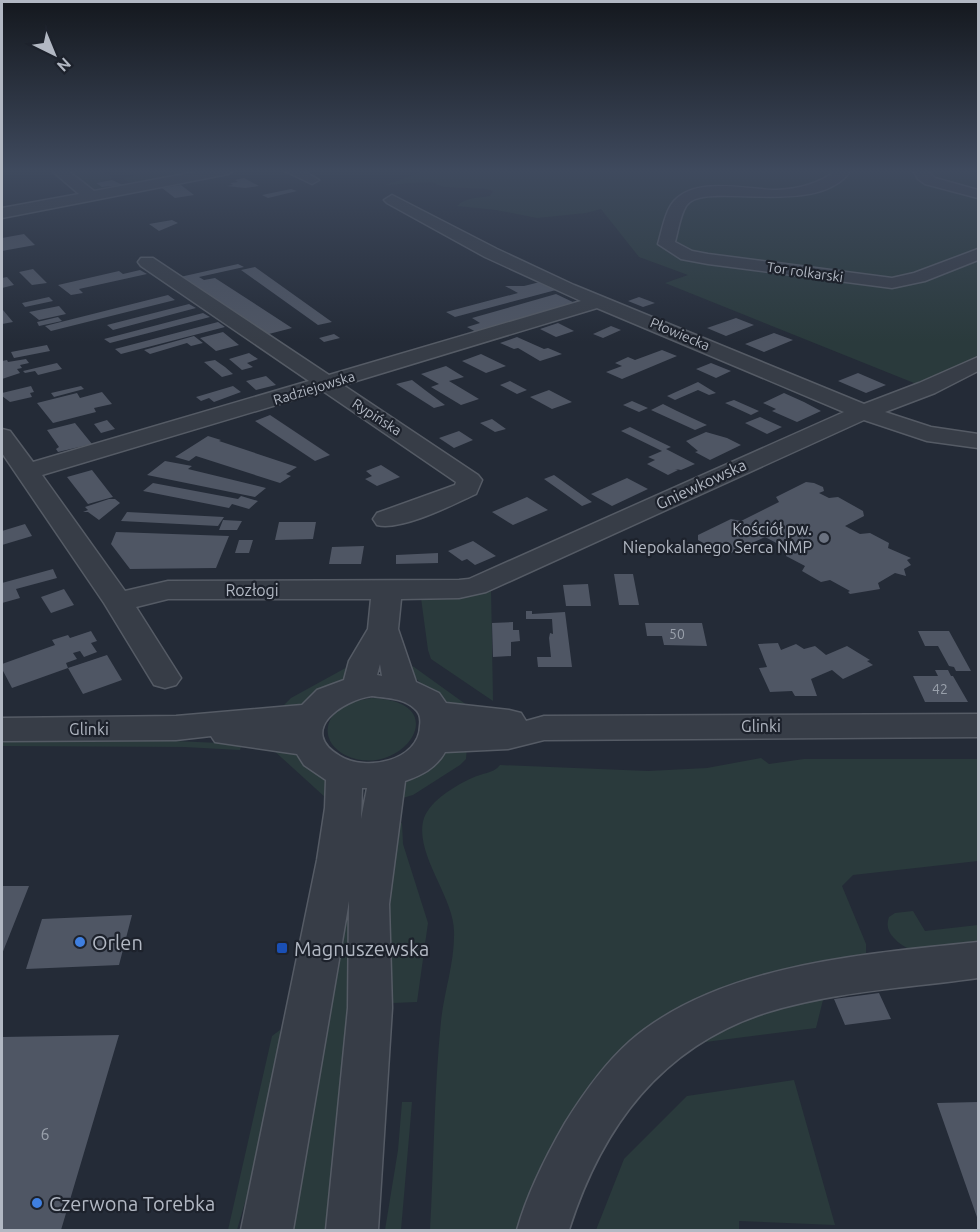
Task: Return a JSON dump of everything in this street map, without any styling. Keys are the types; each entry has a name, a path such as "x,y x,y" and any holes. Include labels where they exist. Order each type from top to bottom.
{"street":[{"name":"Płowiecka","path":"444,227 568,289 866,413 927,434 978,441"},
{"name":"Tor rolkarski","path":"670,227 666,244 687,255 708,260 789,268 873,282 892,283 919,277 978,254"},
{"name":"Rypińska","path":"147,262 469,480 467,489 417,510 386,519"},
{"name":"Radziejowska","path":"27,472 601,301"},
{"name":"Gniewkowska","path":"387,591 459,589 476,586 832,424 927,388 978,363"},
{"path":"2,436 118,603 165,678"},
{"name":"Rozłogi","path":"118,603 145,594 168,590 387,591"},
{"path":"358,687 365,661 383,628 387,591"},
{"path":"383,628 395,661 401,687"},
{"path":"380,685 401,687 424,698 437,727 430,751 419,761 388,774 374,776 344,773 324,764 311,751 310,729 331,697 358,687 380,685"},
{"name":"Glinki","path":"437,727 508,737 544,728 978,726"},
{"name":"Glinki","path":"2,729 310,729"},
{"path":"267,1230 284,1128 321,948 340,841 345,801 344,773"},
{"path":"352,1230 370,1008 369,904 388,774"},
{"path":"543,1230 555,1195 579,1144 605,1105 629,1073 655,1048 681,1030 748,999 785,988 978,960"}],"shaded area":[{"path":"616,227 978,227 978,359 919,385 665,283 688,275 639,257"},
{"path":"491,587 493,701 431,659 421,598"},
{"path":"406,664 414,667 471,708 451,705 432,694 419,682"},
{"path":"351,665 347,678 341,682 302,704 280,709 291,698"},
{"path":"371,698 397,702 412,712 416,724 412,738 401,750 385,758 366,760 345,755 337,750 329,738 329,724 332,717 350,703"},
{"path":"10,740 153,740 242,744 240,750 184,747 2,746 2,743"},
{"path":"467,746 466,759 460,765 413,795 399,799 403,782 448,752"},
{"path":"271,748 291,752 325,781 330,790 326,798"},
{"path":"761,758 769,764 804,759 978,759 978,861 853,875 842,886 866,944 866,956 735,985 539,1182 522,1230 430,1230 439,1047 442,1010 453,954 454,931 448,904 424,845 422,831 427,811 451,789 494,770 500,765 648,771 707,768"},
{"path":"353,823 351,1021 336,1230 281,1230"},
{"path":"389,823 402,823 403,844 428,923 417,1002 393,1003 385,978"},
{"path":"913,911 925,931 978,925 978,947 934,953 912,950 894,938 889,931 888,923 889,917 895,913"},
{"path":"824,996 816,1028 690,1044 731,1022"},
{"path":"280,1030 276,1081 266,1131 237,1230 228,1230 272,1036"},
{"path":"794,1080 835,1225 739,1221 739,1230 596,1230 624,1159 687,1096"},
{"path":"402,1102 412,1102 401,1230 385,1230 398,1150"}],"building":[{"path":"154,227 167,227 159,231"},
{"path":"24,234 35,245 2,251 2,238"},
{"path":"238,264 244,267 199,277 204,280 215,278 292,328 265,335 180,277"},
{"path":"255,267 332,322 318,325 241,270"},
{"path":"33,269 47,283 32,285 19,272"},
{"path":"140,270 147,274 79,289 83,293 71,295 58,285 119,271 123,274"},
{"path":"7,277 14,285 2,288 2,278"},
{"path":"540,282 556,290 455,317 446,312 518,293 505,286 524,286"},
{"path":"556,294 577,304 478,333 467,327 480,323 472,318"},
{"path":"168,295 175,300 51,331 45,326"},
{"path":"49,297 53,301 25,307 22,303"},
{"path":"639,297 655,303 643,307 628,301"},
{"path":"189,304 196,308 113,330 107,325"},
{"path":"59,306 66,314 39,320 29,312"},
{"path":"3,310 13,322 2,324"},
{"path":"203,313 210,317 110,343 104,339"},
{"path":"58,317 62,321 39,326 37,322"},
{"path":"736,318 754,325 726,336 707,328"},
{"path":"218,322 225,327 121,354 115,349"},
{"path":"558,323 574,331 556,337 540,329"},
{"path":"611,326 621,330 603,338 593,334"},
{"path":"223,332 239,345 216,351 200,338"},
{"path":"774,333 793,340 764,352 745,344"},
{"path":"334,334 340,338 324,342 319,338"},
{"path":"194,336 203,343 191,346 187,343 150,354 144,350"},
{"path":"517,337 562,354 540,361 518,348 514,349 500,343"},
{"path":"47,345 50,351 14,358 11,352"},
{"path":"662,350 677,356 622,379 606,372 622,366 615,363 628,357 635,360"},
{"path":"249,353 258,359 247,363 253,367 242,370 229,359"},
{"path":"481,354 506,366 486,373 462,361"},
{"path":"26,359 29,363 20,365 22,368 17,369 20,373 2,379 2,361"},
{"path":"215,360 233,374 222,377 204,362"},
{"path":"57,363 62,369 38,375 35,371 25,373 23,371"},
{"path":"711,363 731,371 716,378 696,369"},
{"path":"446,366 464,377 449,381 479,399 461,405 431,387 439,384 421,374"},
{"path":"858,373 886,385 866,393 838,381"},
{"path":"266,376 276,385 256,390 246,381"},
{"path":"412,380 445,405 434,408 396,384"},
{"path":"510,381 527,390 517,394 500,385"},
{"path":"698,382 716,393 709,395 698,390 675,400 667,396"},
{"path":"31,386 34,392 30,393 32,397 10,402 2,396 2,393"},
{"path":"81,386 84,389 54,397 51,393"},
{"path":"233,386 241,392 214,402 209,398 201,401 196,397"},
{"path":"549,390 572,402 552,409 530,397"},
{"path":"102,392 112,404 94,408 96,412 53,423 37,403 77,393 80,398"},
{"path":"784,393 821,411 797,422 772,411 776,409 763,403"},
{"path":"734,400 759,411 751,415 725,403"},
{"path":"632,401 648,408 639,412 623,405"},
{"path":"663,404 707,425 695,430 651,410"},
{"path":"270,415 330,455 315,461 255,421"},
{"path":"760,417 782,427 767,434 745,423"},
{"path":"492,419 506,429 495,432 480,423"},
{"path":"107,420 115,429 101,433 94,424"},
{"path":"75,423 92,444 58,452 56,449 59,447 47,430"},
{"path":"630,427 671,447 666,449 695,464 681,470 675,469 678,470 668,475 647,464 655,460 648,457 662,451 621,431"},
{"path":"459,431 473,440 454,448 439,438"},
{"path":"706,432 741,445 710,460 695,452 698,451 686,441"},
{"path":"208,436 297,467 286,474 291,476 280,483 196,456 189,461 175,457"},
{"path":"165,461 192,466 188,469 266,488 255,497 147,475"},
{"path":"381,465 400,477 377,486 365,479 372,476 366,471"},
{"path":"92,470 113,497 88,504 67,477"},
{"path":"554,475 592,502 582,506 544,479"},
{"path":"627,478 648,489 612,506 591,494"},
{"name":"Kościół pw. Niepokalanego Serca NMP","path":"806,482 823,487 824,491 819,493 829,498 838,497 863,511 864,516 845,526 860,534 870,533 889,543 888,548 911,558 907,560 911,565 904,569 906,576 895,573 878,583 880,589 850,594 848,592 850,591 830,580 821,582 802,571 805,566 786,556 786,548 765,537 731,553 730,548 721,543 707,545 698,540 698,535 731,519 741,521 779,502 776,497"},
{"path":"153,483 238,499 241,496 258,501 249,509 232,504 229,508 143,491"},
{"path":"527,497 548,510 513,525 492,512"},
{"path":"115,499 120,503 99,520 88,512 83,512 88,510 85,507"},
{"path":"127,512 224,517 218,526 121,521"},
{"path":"223,520 242,521 237,530 219,530"},
{"path":"279,522 316,522 313,539 275,540"},
{"path":"25,524 32,536 2,545 2,531"},
{"path":"116,532 229,536 216,568 130,569 111,544"},
{"path":"239,540 253,540 249,553 235,553"},
{"path":"473,541 496,556 475,565 467,559 462,561 448,551"},
{"path":"364,546 361,564 329,564 332,547"},
{"path":"438,553 438,563 396,564 396,555"},
{"path":"53,569 57,578 16,589 20,598 2,603 2,583"},
{"path":"614,574 633,574 639,605 619,605"},
{"path":"588,584 591,606 566,606 563,585"},
{"path":"64,589 74,605 51,613 41,597"},
{"path":"526,611 532,611 532,614 565,612 572,667 538,667 537,657 551,657 549,638 550,633 553,634 552,619 526,619"},
{"path":"513,622 513,630 519,630 520,641 511,642 511,656 493,657 492,623"},
{"path":"645,623 702,623 707,646 664,645 662,636 647,636"},
{"path":"91,631 97,641 91,643 97,652 84,657 80,651 73,653 77,659 66,663 68,668 12,688 2,669 2,664 55,645 52,640 68,635 70,638"},
{"path":"918,631 949,631 971,671 956,671 954,667 949,666 938,646 925,646"},
{"path":"778,643 781,650 796,644 804,649 815,646 826,655 847,646 870,660 867,661 873,665 843,679 832,670 811,679 817,696 795,696 792,691 770,692 759,668 767,667 758,644"},
{"path":"107,655 122,680 83,694 68,668"},
{"path":"935,670 948,670 968,702 925,702 913,676 938,676"},
{"path":"2,886 29,886 2,954"},
{"name":"Orlen","path":"132,915 119,965 26,969 42,919"},
{"path":"879,993 891,1019 845,1025 834,999"},
{"path":"119,1035 61,1230 2,1230 2,1037"},
{"path":"978,1102 978,1220 937,1103"}],"place":[{"name":"Kościół pw. Niepokalanego Serca NMP","path":"824,538"},
{"name":"Orlen","path":"80,942"},
{"name":"Magnuszewska","path":"282,948"},
{"name":"Czerwona Torebka","path":"37,1203"}]}
